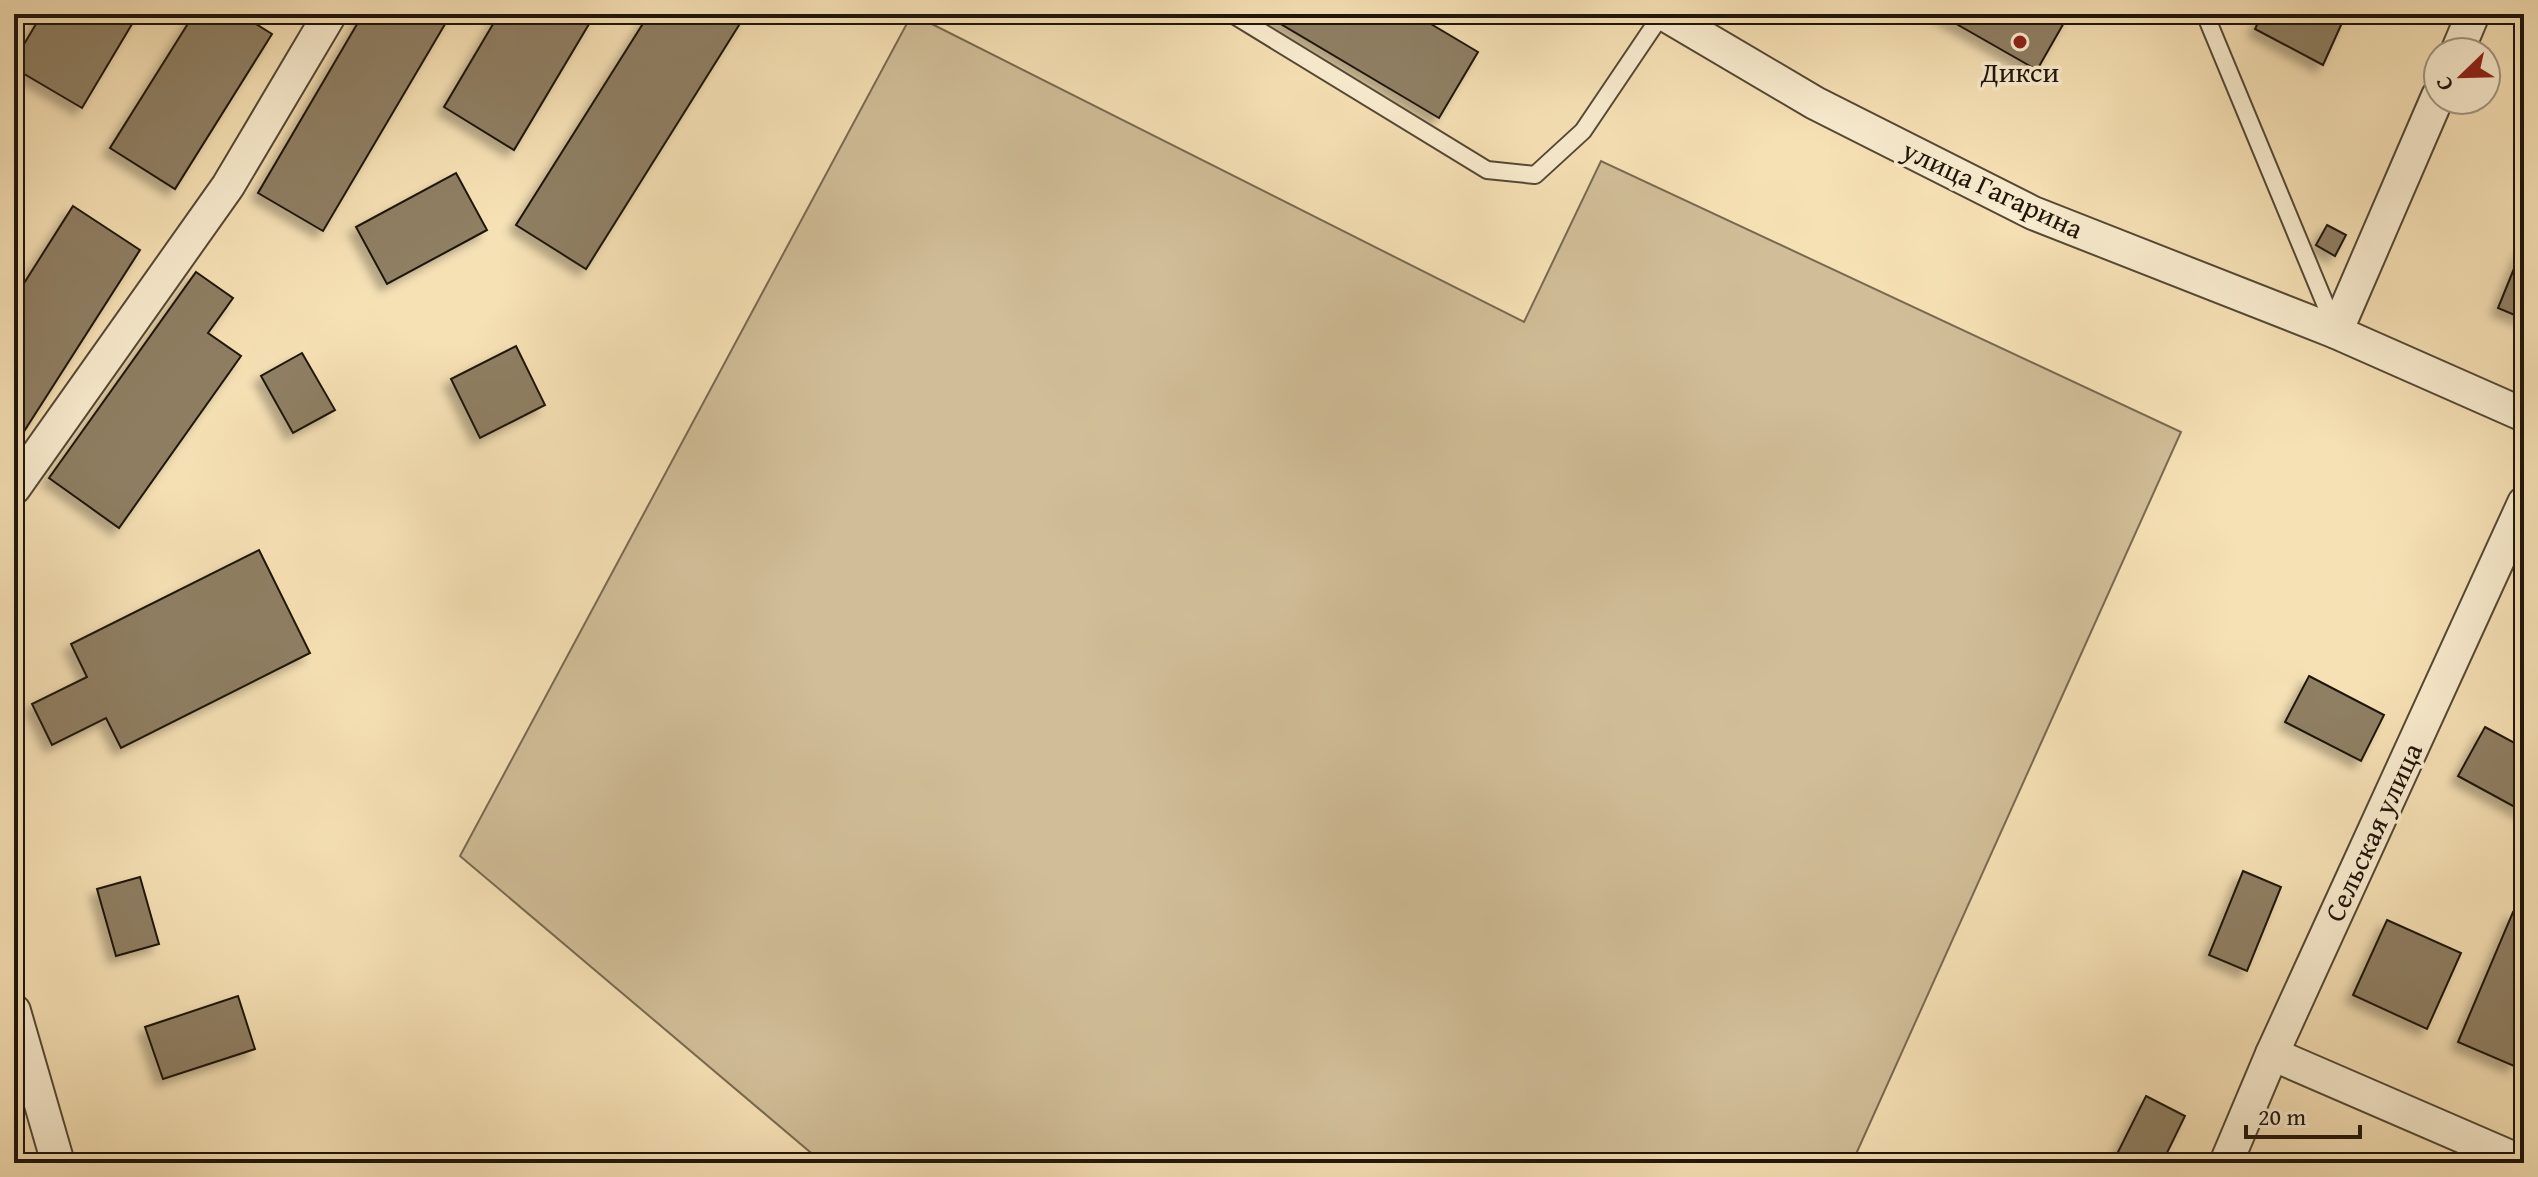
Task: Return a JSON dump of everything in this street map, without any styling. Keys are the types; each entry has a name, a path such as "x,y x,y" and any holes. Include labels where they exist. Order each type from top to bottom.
{"street":[{"path":"14,488 228,186 330,14"},
{"name":"улица Гагарина","path":"1663,14 1815,103 2033,213 2336,332 2524,415"},
{"path":"2464,36 2473,14"},
{"path":"2336,332 2429,116"},
{"name":"Сельская улица","path":"2226,1163 2272,1054 2524,503"},
{"path":"14,1011 58,1163"},
{"path":"2272,1054 2524,1163"}],"lane":[{"path":"1232,14 1487,170 1535,175 1583,131 1663,14"},
{"path":"2205,14 2336,332"}],"shaded area":[{"path":"912,14 1524,322 1601,161 2181,432 1852,1163 823,1163 460,856"}],"building":[{"path":"42,14 138,14 82,108 14,68 14,61"},
{"path":"194,14 240,14 272,34 175,189 110,148"},
{"path":"363,14 451,14 323,231 258,193"},
{"path":"499,14 595,14 514,150 444,107"},
{"path":"649,14 746,14 586,269 516,225"},
{"path":"1264,14 1414,14 1478,52 1439,118"},
{"name":"Дикси","path":"1939,14 2069,14 2037,70"},
{"path":"2262,14 2346,14 2323,65 2255,29"},
{"path":"456,173 487,230 387,284 356,227"},
{"path":"73,206 140,250 14,447 14,299"},
{"path":"2327,225 2346,235 2335,256 2316,245"},
{"path":"2524,244 2524,319 2498,308"},
{"path":"196,272 233,298 208,333 241,356 119,528 49,478"},
{"path":"516,346 545,405 480,438 451,379"},
{"path":"302,353 335,410 293,433 261,376"},
{"path":"259,550 310,653 121,748 106,718 52,745 32,704 87,677 71,644"},
{"path":"2309,676 2384,715 2361,761 2285,722"},
{"path":"2485,727 2524,748 2524,812 2458,776"},
{"path":"2243,871 2281,887 2247,971 2209,955"},
{"path":"140,877 159,944 116,956 97,889"},
{"path":"2513,912 2524,917 2524,1043 2514,1066 2458,1042"},
{"path":"2387,920 2461,953 2427,1029 2353,995"},
{"path":"238,996 255,1049 163,1079 145,1027"},
{"path":"2146,1096 2185,1116 2162,1163 2126,1163 2115,1158"}],"place":[{"name":"Дикси","path":"2020,42"}]}
